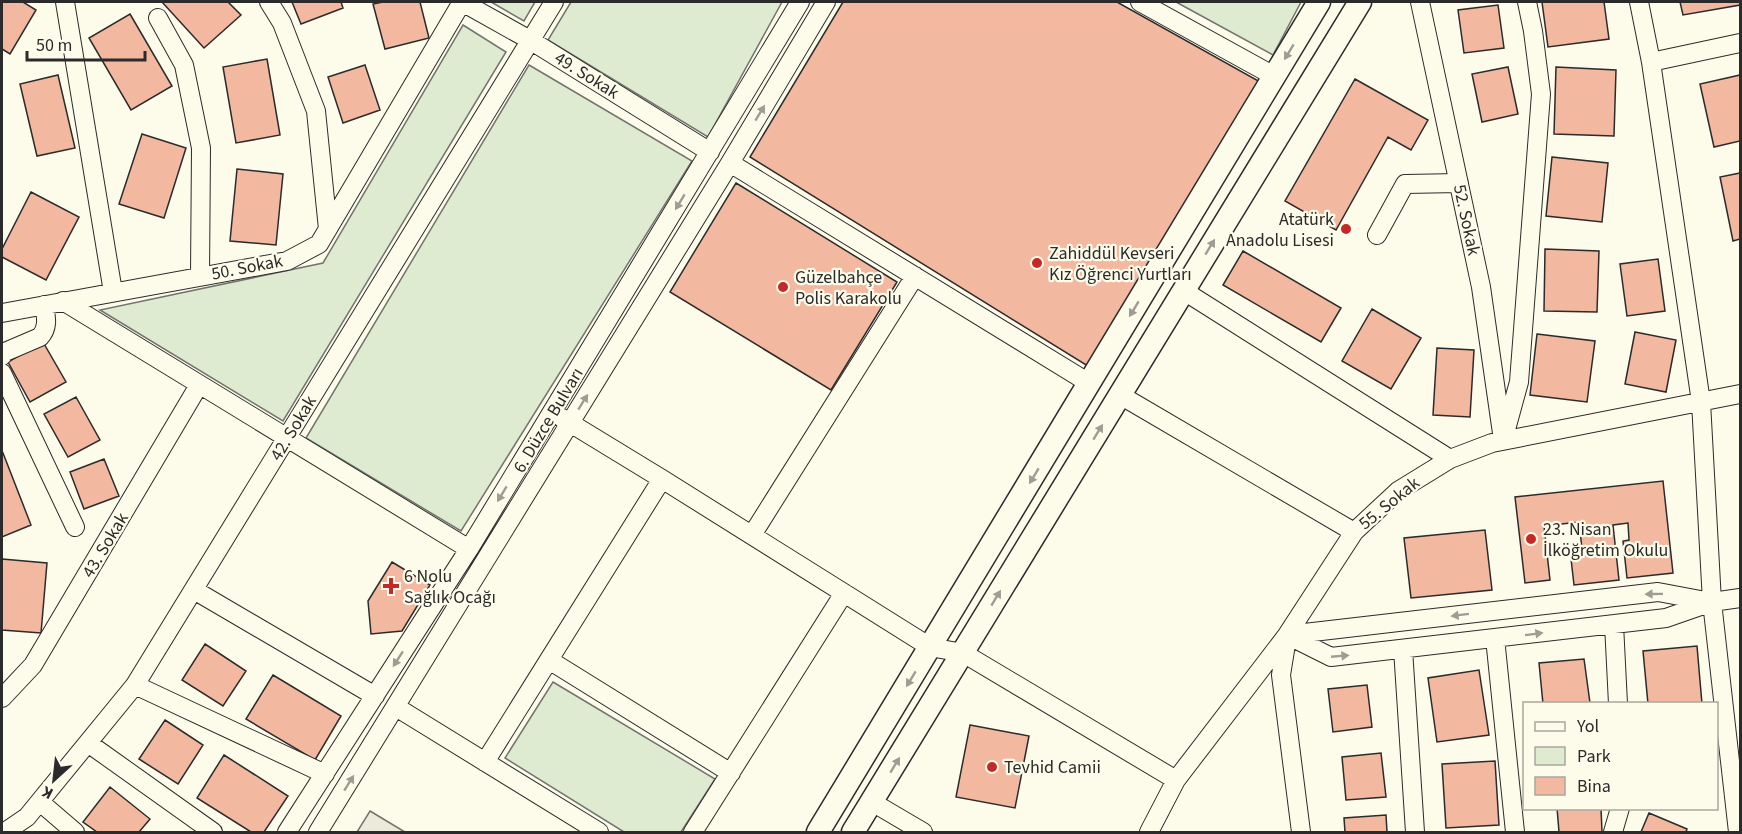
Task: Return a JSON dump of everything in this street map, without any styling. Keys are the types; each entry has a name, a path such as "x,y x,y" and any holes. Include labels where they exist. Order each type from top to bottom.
{"main road":[{"path":"818,832 1319,2"},
{"path":"853,832 1360,2"}],"street":[{"path":"65,2 113,292"},
{"path":"269,2 282,23 316,111 328,229"},
{"name":"50. Sokak","path":"2,313 287,261 319,244 462,2"},
{"name":"49. Sokak","path":"462,2 530,40 710,152"},
{"name":"42. Sokak","path":"5,832 27,817 135,686 554,2"},
{"name":"6. Düzce Bulvarı","path":"287,832 469,549 800,2"},
{"name":"6. Düzce Bulvarı","path":"318,832 730,164 826,2"},
{"path":"1140,2 1274,76"},
{"name":"52. Sokak","path":"1420,2 1481,287 1503,440"},
{"path":"1503,440 1519,382 1541,94 1527,2"},
{"path":"1639,2 1651,62 1701,402 1712,602 1738,832"},
{"path":"158,18 184,65 201,148 200,276"},
{"path":"1651,62 1740,43"},
{"path":"730,164 1089,383"},
{"path":"1377,235 1405,184 1459,183"},
{"path":"752,535 915,276"},
{"path":"1184,291 1450,459"},
{"path":"63,301 469,549"},
{"path":"2,356 5,352 40,337 44,333 45,305"},
{"path":"2,373 75,527"},
{"name":"43. Sokak","path":"2,698 33,665 200,385"},
{"name":"55. Sokak","path":"1149,832 1176,780 1287,635 1354,532 1398,491 1450,459 1488,444 1740,394"},
{"path":"1120,395 1354,532"},
{"path":"552,412 930,647 963,653 1176,780"},
{"path":"485,762 662,479"},
{"path":"194,590 375,696"},
{"path":"1287,635 1658,592 1712,602"},
{"path":"693,832 844,593"},
{"path":"1287,635 1331,657 1666,618 1712,602 1740,598"},
{"path":"1614,624 1618,702"},
{"path":"1287,635 1281,675 1301,832"},
{"path":"1495,638 1515,832"},
{"path":"1403,649 1415,832"},
{"path":"549,660 731,773"},
{"path":"135,686 324,774"},
{"path":"396,707 599,832"},
{"path":"88,743 213,832"},
{"path":"40,802 75,832"},
{"path":"872,802 923,832"},
{"path":"1613,832 1619,810"}],"green space":[{"path":"491,2 535,2 524,21"},
{"path":"571,2 782,2 708,137 548,40"},
{"path":"1176,2 1301,2 1273,55"},
{"path":"463,25 506,52 283,421 100,310 323,263"},
{"path":"529,65 692,161 461,531 306,438"},
{"path":"553,682 715,779 681,832 624,832 505,758"}],"shaded area":[{"path":"370,811 405,832 357,832"}],"building":[{"path":"2,2 23,2 36,10 10,54 2,49"},
{"path":"162,2 228,2 241,15 204,48"},
{"path":"292,2 341,2 343,8 301,24"},
{"path":"420,2 429,38 385,49 373,4"},
{"name":"Zahiddül Kevseri Kız Öğrenci Yurtları","path":"843,2 1117,2 1262,83 1091,368 750,157"},
{"path":"1542,2 1604,2 1609,39 1548,47"},
{"path":"1680,2 1740,2 1740,5 1683,15"},
{"path":"1498,5 1504,48 1464,53 1458,10"},
{"path":"130,14 172,86 131,110 89,38"},
{"path":"267,59 280,135 236,143 223,67"},
{"path":"365,65 380,110 343,123 328,77"},
{"path":"1508,67 1518,114 1482,122 1472,74"},
{"path":"1556,67 1616,70 1614,136 1554,134"},
{"path":"58,75 75,148 37,156 20,84"},
{"path":"1740,75 1740,141 1714,147 1700,84"},
{"name":"Atatürk Anadolu Lisesi","path":"1355,79 1428,120 1411,150 1388,137 1336,230 1285,201"},
{"path":"142,134 186,148 164,218 119,204"},
{"path":"1552,157 1608,163 1602,222 1546,216"},
{"path":"237,169 283,174 276,245 230,241"},
{"path":"1740,173 1740,239 1733,241 1720,177"},
{"name":"Güzelbahçe Polis Karakolu","path":"736,183 897,282 831,390 670,292"},
{"path":"31,192 79,217 46,280 2,257 2,249"},
{"path":"1545,249 1599,251 1597,312 1544,311"},
{"path":"1243,251 1341,308 1321,342 1223,285"},
{"path":"1658,259 1665,311 1627,316 1620,264"},
{"path":"1372,309 1421,338 1391,389 1342,361"},
{"path":"1635,332 1676,340 1666,392 1625,384"},
{"path":"1537,334 1595,341 1587,402 1530,395"},
{"path":"43,342 66,382 30,402 8,362"},
{"path":"1437,348 1474,350 1470,417 1433,415"},
{"path":"76,397 100,440 68,457 44,414"},
{"path":"2,454 31,525 2,537"},
{"path":"104,459 119,496 84,509 70,472"},
{"path":"1663,481 1673,573 1627,578 1623,541 1629,540 1628,523 1613,525 1619,580 1574,585 1570,550 1582,549 1579,522 1544,526 1550,580 1525,583 1515,497"},
{"path":"1485,530 1492,590 1411,598 1404,538"},
{"path":"2,559 47,563 41,633 2,630"},
{"path":"392,562 430,585 402,631 371,634 368,601"},
{"path":"205,644 246,671 223,706 182,680"},
{"path":"1697,646 1702,702 1648,702 1643,651"},
{"path":"1584,659 1590,702 1543,702 1539,663"},
{"path":"1479,670 1489,735 1437,742 1428,678"},
{"path":"273,675 341,716 315,760 246,719"},
{"path":"1367,685 1372,727 1333,732 1328,689"},
{"path":"165,720 203,745 178,784 139,759"},
{"name":"Tevhid Camii","path":"970,725 1029,736 1015,808 956,797"},
{"path":"1381,753 1386,797 1346,800 1342,757"},
{"path":"224,755 288,796 264,832 251,832 197,798"},
{"path":"1495,761 1499,825 1446,828 1442,764"},
{"path":"110,787 150,819 139,832 97,832 83,822"},
{"path":"1557,810 1601,810 1602,832 1559,832"},
{"path":"1649,813 1687,829 1686,832 1641,832"},
{"path":"1386,815 1387,832 1345,832 1344,818"}],"place":[{"name":"Atatürk Anadolu Lisesi","path":"1346,229"},
{"name":"Zahiddül Kevseri Kız Öğrenci Yurtları","path":"1037,263"},
{"name":"Güzelbahçe Polis Karakolu","path":"783,287"},
{"name":"23. Nisan İlköğretim Okulu","path":"1531,539"},
{"name":"6 Nolu Sağlık Ocağı","path":"391,586"},
{"name":"Tevhid Camii","path":"992,767"}]}
